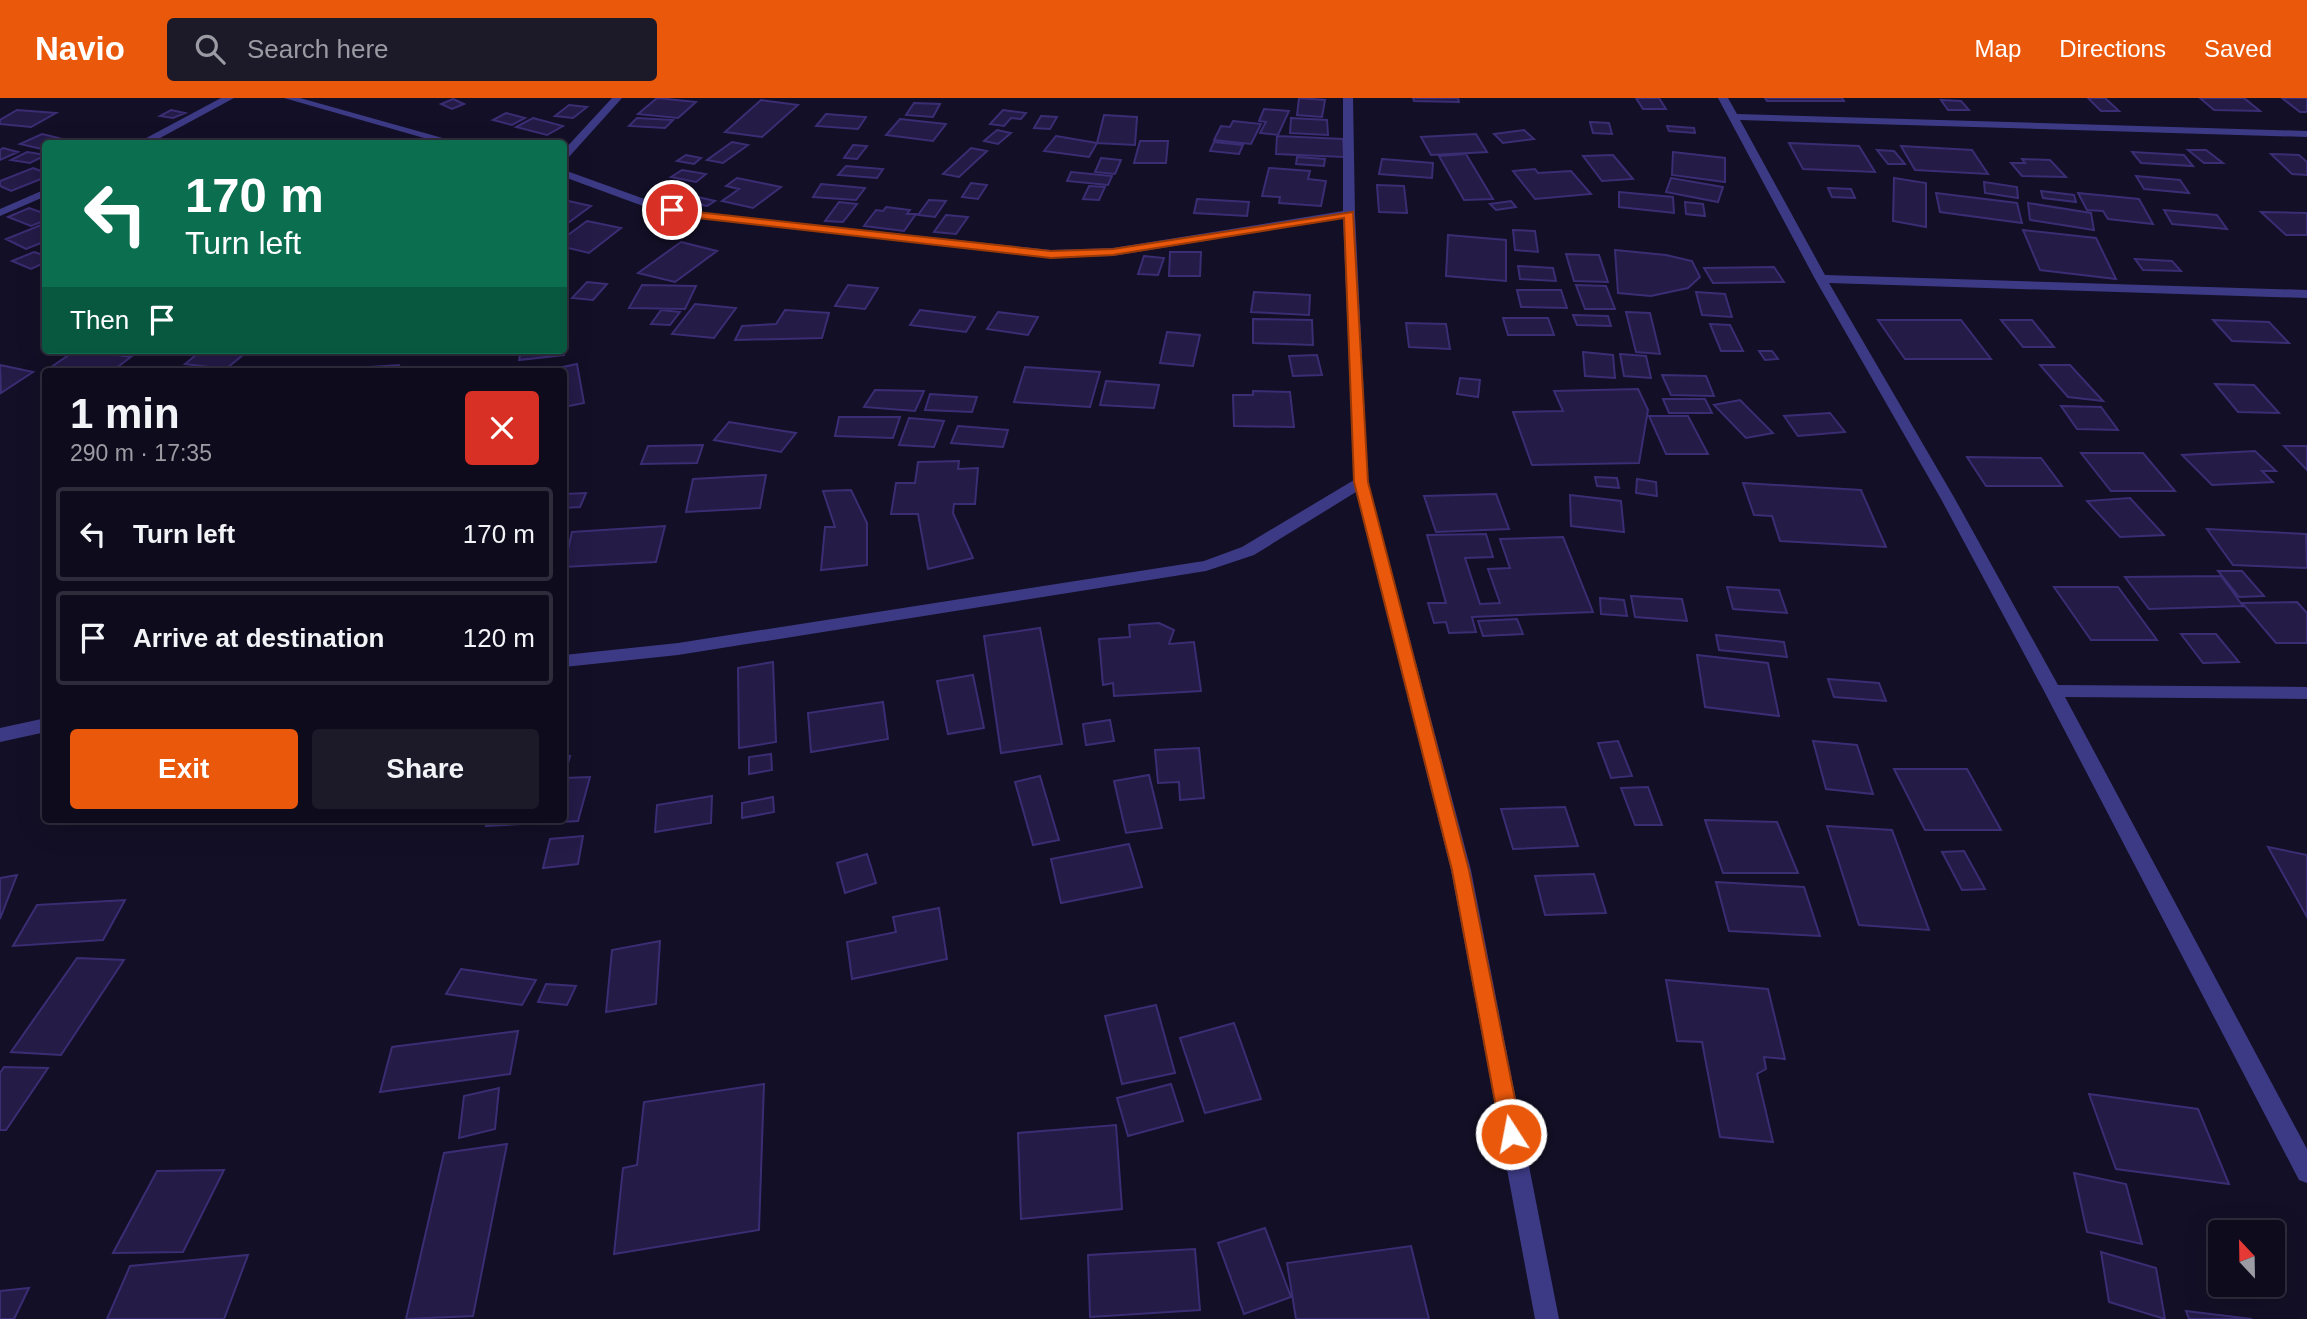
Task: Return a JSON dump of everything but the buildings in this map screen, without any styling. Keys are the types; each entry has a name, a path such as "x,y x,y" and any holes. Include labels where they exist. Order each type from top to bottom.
{"street":[{"path":"148,140 229,98"},
{"path":"289,98 443,140"},
{"path":"567,153 617,98"},
{"path":"1348,98 1349,214 1361,482 1461,870 1547,1319"},
{"path":"1723,98 1821,279 1948,499 2053,691 2301,1150 2307,1172"},
{"path":"1735,117 2307,134"},
{"path":"567,174 647,204 697,215 1051,254 1113,252 1349,214"},
{"path":"0,213 42,194"},
{"path":"1821,279 2307,295"},
{"path":"567,661 678,649 1206,566 1248,551 1361,482"},
{"path":"2053,691 2307,693"},
{"path":"0,735 42,726"}],"route":[{"path":"672,210 1051,254 1113,252 1349,214 1361,482 1461,870 1511,1134"}]}
